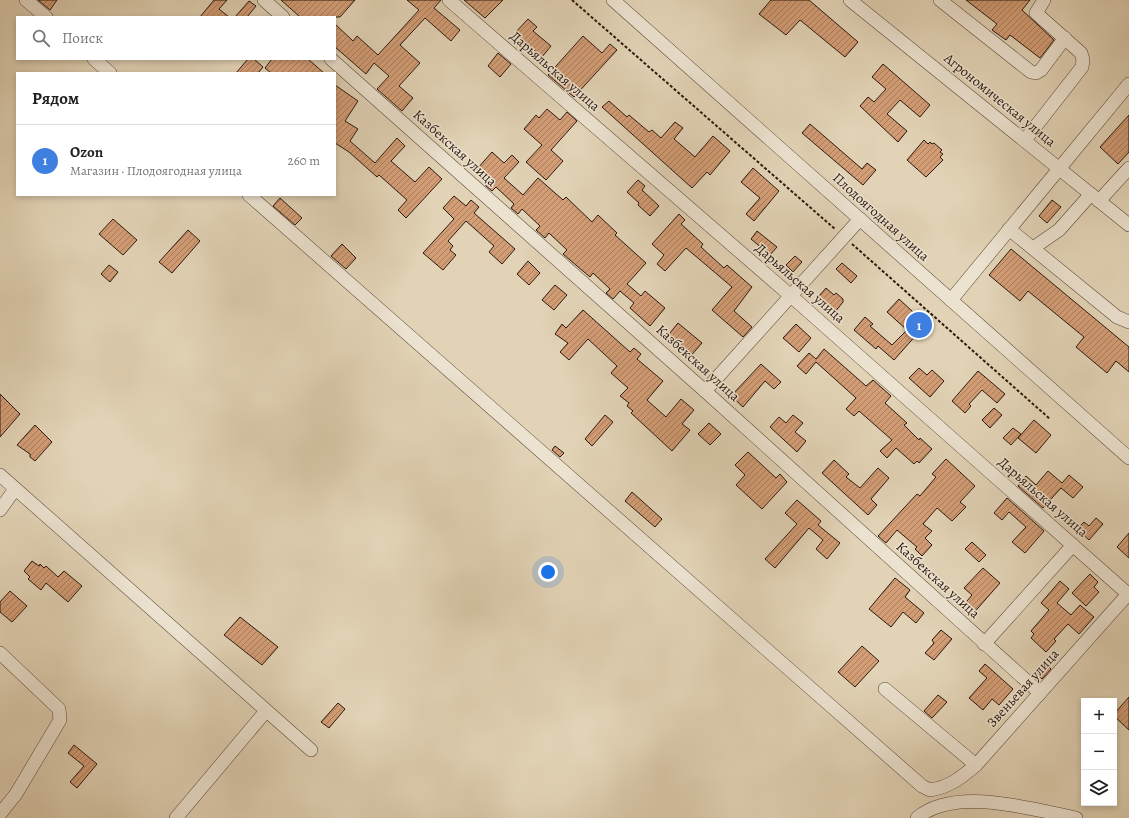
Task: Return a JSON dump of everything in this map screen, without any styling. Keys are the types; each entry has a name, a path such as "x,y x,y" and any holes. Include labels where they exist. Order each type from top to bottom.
{"street":[{"path":"26,0 45,16"},
{"path":"264,0 282,16"},
{"name":"Дарьяльская улица","path":"449,0 791,296 1129,593"},
{"name":"Плодоягодная улица","path":"613,0 1129,458"},
{"name":"Агрономическая улица","path":"850,0 1129,225"},
{"path":"940,0 1031,72 1036,73 1041,70 1065,38"},
{"path":"1025,140 1082,67 1083,60 1081,53 1036,13 1044,0"},
{"path":"95,60 109,72"},
{"name":"Казбекская улица","path":"332,60 705,391 1040,693"},
{"path":"951,300 1129,84"},
{"path":"1033,248 1059,230 1129,168"},
{"name":"Звеньевая улица","path":"250,196 916,780 930,790 947,786 961,778 976,765 1129,593"},
{"path":"705,391 860,219"},
{"path":"1009,229 1117,317 1129,322"},
{"path":"0,475 311,750"},
{"path":"0,510 15,489"},
{"path":"984,644 1073,545"},
{"path":"0,652 58,709 61,715 60,720 16,794 0,814"},
{"path":"885,689 976,765"},
{"path":"176,818 266,711"},
{"path":"917,818 925,811 943,804 964,801 988,802 1076,818"}],"path":[{"path":"572,0 1050,419"}],"building":[{"path":"38,0 57,0 50,10"},
{"path":"214,0 227,0 219,9 228,16 201,16"},
{"path":"281,0 355,0 340,17 299,16"},
{"path":"407,0 441,0 434,8 460,30 451,41 425,18 400,45 420,63 399,86 413,98 402,111 377,89 389,76 374,63 366,74 336,48 336,25 353,41 357,36 378,55 419,10"},
{"path":"464,0 503,0 485,18"},
{"path":"771,0 809,0 858,42 845,57 800,20 786,35 759,14"},
{"path":"966,0 1030,0 1022,10 1054,40 1040,58 1010,35 1006,40 992,30 997,24"},
{"path":"249,1 256,6 248,16 236,16"},
{"path":"528,19 537,27 533,31 551,46 542,57 515,33"},
{"path":"583,36 602,53 610,44 617,50 574,97 548,75"},
{"path":"498,53 511,64 500,77 488,66"},
{"path":"247,60 255,60 263,67 259,72 237,72"},
{"path":"271,60 309,60 323,72 270,72 265,68"},
{"path":"883,64 930,105 920,117 900,100 887,114 907,131 898,142 860,106 868,97 874,102 886,89 872,77"},
{"path":"336,86 358,101 345,121 358,129 350,141 375,163 397,138 405,146 391,161 415,182 429,167 442,179 406,218 398,210 407,200 379,175 377,177 349,152 336,144"},
{"path":"609,101 627,117 629,115 649,132 652,130 661,138 675,122 683,128 674,139 695,157 713,136 730,151 710,175 707,172 692,188 602,107"},
{"path":"547,109 560,120 567,112 577,121 551,150 563,161 546,180 526,162 542,145 524,129 536,115 539,118"},
{"path":"1129,115 1129,152 1118,164 1100,147"},
{"path":"810,124 862,169 867,163 876,170 863,185 802,133"},
{"path":"924,140 928,144 930,142 932,144 934,143 942,150 940,152 943,154 940,157 943,160 926,177 907,160"},
{"path":"492,152 504,163 512,155 519,162 504,178 523,195 538,178 563,200 566,197 592,222 598,215 617,233 615,235 646,263 627,284 641,296 645,291 665,308 650,326 630,308 634,303 620,291 613,299 606,293 610,289 593,273 590,277 563,254 567,250 549,233 545,238 536,230 540,226 522,209 518,214 511,208 514,204 496,187 492,191 485,185 489,180 477,169"},
{"path":"753,168 779,191 754,221 746,214 760,198 741,182"},
{"path":"638,180 645,186 642,190 659,206 650,216 627,192"},
{"path":"454,196 466,206 471,200 479,207 474,213 515,249 502,264 489,252 494,246 466,221 448,241 453,246 450,250 456,255 443,270 423,253 454,219 443,208"},
{"path":"280,198 302,218 295,225 273,206"},
{"path":"1052,200 1061,207 1047,223 1039,216"},
{"path":"679,214 685,220 681,224 703,244 701,247 724,268 727,265 752,287 734,311 752,327 743,337 712,310 732,287 686,248 665,271 657,264 664,255 652,244"},
{"path":"113,219 137,240 123,255 99,234"},
{"path":"188,230 200,241 172,273 159,262"},
{"path":"757,231 777,247 770,255 751,239"},
{"path":"342,244 356,258 346,269 331,256"},
{"path":"1011,249 1129,347 1129,372 1116,361 1107,373 1076,347 1084,337 1028,291 1020,301 989,275"},
{"path":"795,256 802,262 793,272 786,265"},
{"path":"528,261 540,273 529,285 517,274"},
{"path":"842,263 857,276 851,283 836,269"},
{"path":"109,265 118,272 110,282 101,274"},
{"path":"555,285 567,295 554,310 542,300"},
{"path":"826,288 834,295 836,293 843,299 843,302 835,312 818,297"},
{"path":"899,299 926,324 894,360 878,346 876,349 854,330 865,317 873,324 870,326 892,345 907,330 887,312"},
{"path":"583,310 630,352 634,348 641,354 637,359 663,381 647,400 666,417 681,399 694,410 682,424 690,430 672,451 631,413 633,411 627,406 629,403 620,396 628,388 611,373 617,366 588,339 569,360 560,352 568,343 555,334 562,324 566,328"},
{"path":"678,323 702,343 689,358 666,338"},
{"path":"796,324 811,338 799,352 783,338"},
{"path":"824,349 866,386 873,380 891,396 885,403 907,423 904,425 919,440 920,438 932,449 919,463 917,461 914,464 896,448 887,458 880,451 892,440 859,411 854,416 846,409 856,398 816,362 806,374 797,366 809,353 816,359"},
{"path":"761,364 781,382 774,389 765,381 743,407 731,396"},
{"path":"919,368 927,375 932,370 944,381 930,397 909,378"},
{"path":"978,371 1005,394 997,403 982,390 969,404 971,406 965,413 952,401"},
{"path":"0,394 20,414 0,437"},
{"path":"994,408 1002,415 990,428 982,420"},
{"path":"605,415 613,422 592,446 585,439"},
{"path":"793,415 803,423 795,432 806,441 797,452 770,427 779,417 786,423"},
{"path":"1034,420 1051,435 1036,453 1018,438"},
{"path":"709,423 721,434 710,445 698,434"},
{"path":"35,425 52,442 35,461 30,457 30,454 17,445"},
{"path":"1013,428 1021,434 1011,445 1003,438"},
{"path":"555,446 564,453 560,457 552,450"},
{"path":"748,452 776,478 780,474 787,482 762,509 736,485 745,475 735,465"},
{"path":"946,459 975,486 960,502 966,507 952,521 937,508 923,524 932,531 925,538 932,545 922,556 915,549 917,547 897,530 886,543 878,536 917,494 920,496 936,477 932,474"},
{"path":"834,460 849,474 846,477 860,488 878,468 889,478 871,499 877,505 868,515 822,473"},
{"path":"1048,471 1062,483 1069,475 1083,487 1073,498 1061,488 1043,508 1018,486 1026,476 1036,485"},
{"path":"632,492 662,519 655,527 625,501"},
{"path":"1007,498 1044,531 1025,553 1012,542 1026,527 1009,512 1002,520 994,513"},
{"path":"797,500 821,521 818,525 840,543 827,559 816,549 823,540 809,528 775,568 765,559 797,524 785,513"},
{"path":"1096,518 1103,524 1089,540 1077,529 1084,522 1089,526"},
{"path":"1129,533 1129,558 1117,547"},
{"path":"972,542 986,555 979,562 965,549"},
{"path":"32,561 39,566 40,564 44,568 46,566 58,577 64,571 82,586 68,602 46,583 41,590 28,579 30,577 24,571"},
{"path":"983,568 1000,583 971,616 962,607 972,595 964,588"},
{"path":"1090,574 1098,582 1094,587 1099,592 1086,606 1072,593"},
{"path":"895,578 910,590 905,597 924,613 916,623 903,612 891,627 869,609"},
{"path":"1060,581 1069,589 1057,603 1071,615 1080,605 1094,617 1079,634 1068,624 1054,639 1056,641 1046,652 1031,638 1034,634 1031,631 1049,610 1041,603"},
{"path":"10,591 27,606 12,622 0,612 0,602"},
{"path":"240,617 278,647 262,665 224,635"},
{"path":"941,630 952,639 934,660 925,653 934,643 932,640"},
{"path":"862,646 879,661 855,687 838,672"},
{"path":"1044,662 1051,669 1042,679 1035,672"},
{"path":"985,664 1013,689 999,705 992,699 983,710 969,698 987,678 979,671"},
{"path":"938,695 947,702 932,718 924,711"},
{"path":"1129,697 1129,730 1117,719 1117,711"},
{"path":"338,703 345,709 329,728 321,722"},
{"path":"74,745 97,764 77,788 70,782 84,766 68,753"}],"place":[{"name":"Ozon","path":"919,325"}]}
